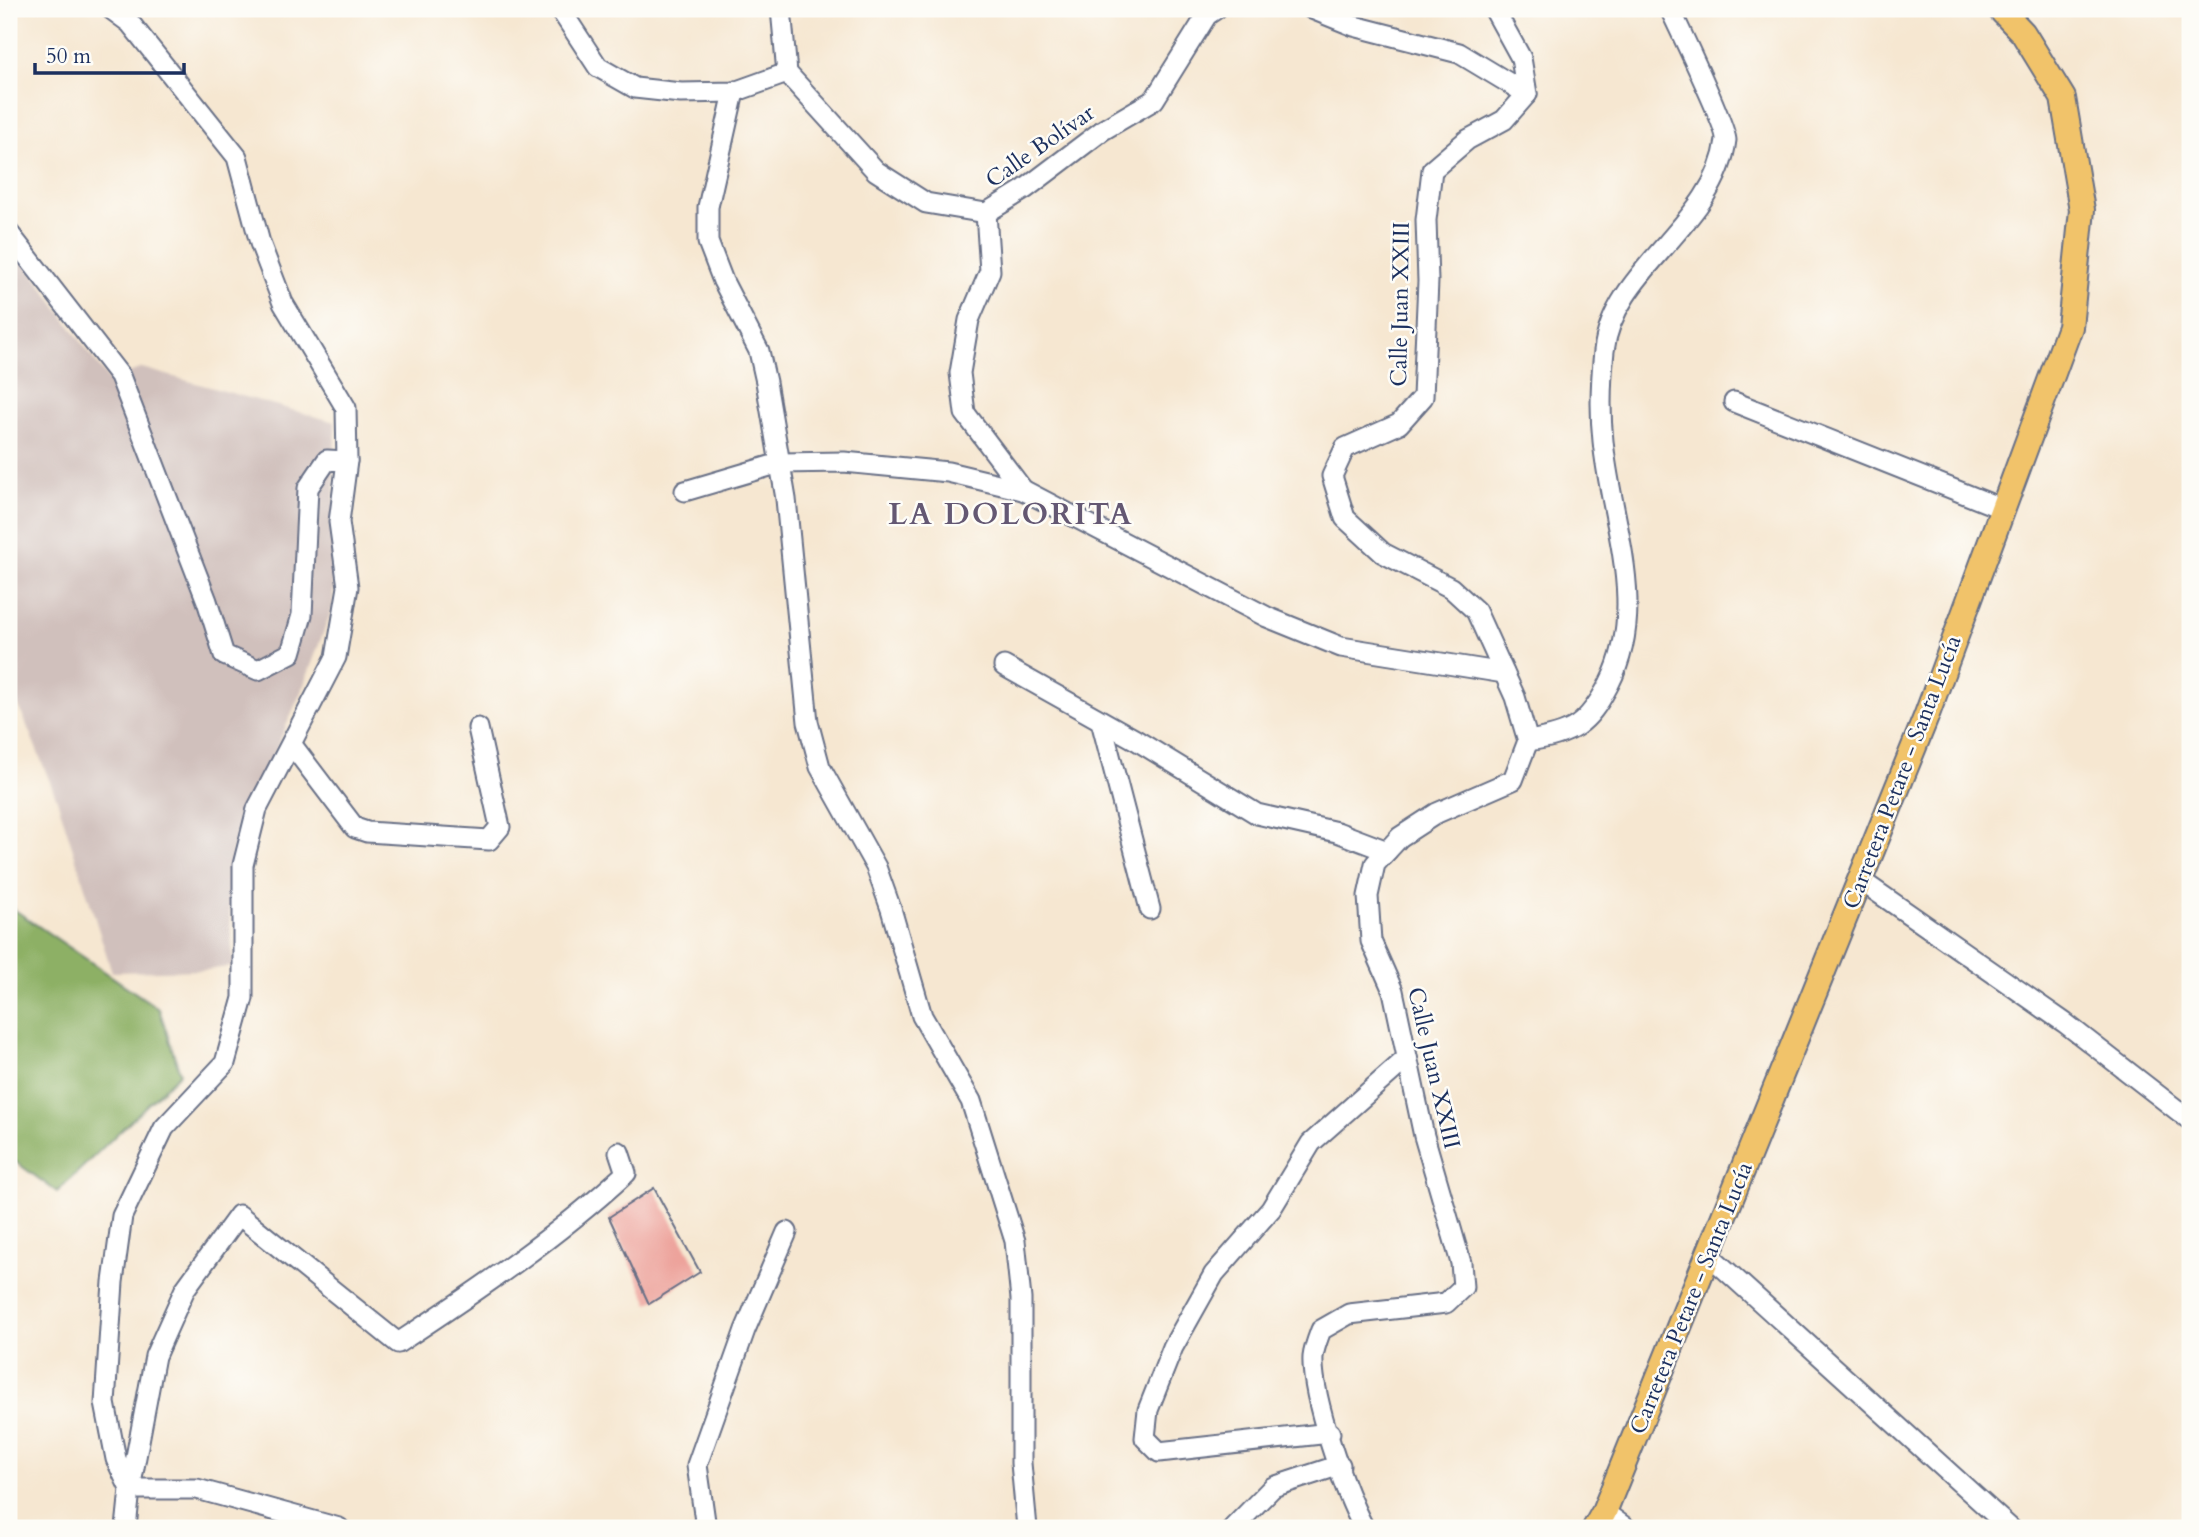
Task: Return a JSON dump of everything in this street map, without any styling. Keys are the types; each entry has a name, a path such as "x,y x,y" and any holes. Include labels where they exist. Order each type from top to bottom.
{"main road":[{"name":"Carretera Petare - Santa Lucía","path":"1600,1520 1926,717 2070,327 2082,210 2063,98 2023,33 2000,9"}],"street":[{"path":"111,9 130,23 237,157 260,243 283,303 346,408 347,461 339,522 348,587 336,657 257,809 243,865 243,998 225,1063 164,1128 122,1216 113,1282 105,1403 116,1459 130,1489"},
{"path":"560,9 598,67 635,88 681,93 734,92 787,73 782,9"},
{"name":"Calle Bolívar","path":"787,73 876,171 926,203 986,213 1025,189 1103,130 1154,100 1207,16 1216,9"},
{"path":"1312,9 1354,26 1459,53 1527,94"},
{"path":"1494,9 1521,58 1527,94"},
{"path":"1528,741 1562,735 1594,713 1621,660 1628,593 1603,440 1606,342 1610,322 1716,177 1727,137 1670,9"},
{"path":"734,92 708,207 708,242 723,281 759,351 780,463 808,722 820,767 876,867 922,1016 971,1101 1015,1241 1021,1299 1021,1463 1027,1528"},
{"name":"Calle Juan XXIII","path":"1364,1528 1354,1509 1319,1399 1313,1356 1321,1330 1349,1314 1446,1303 1463,1287 1461,1263 1448,1224 1393,991 1371,941 1368,895 1376,864 1400,837 1437,813 1513,780 1528,741 1515,697 1476,611 1451,588 1383,553 1354,526 1345,517 1332,476 1345,448 1399,424 1423,397 1428,281 1426,220 1432,170 1467,140 1504,120 1527,94"},
{"path":"986,213 990,271 969,320 960,373 965,413 1023,490"},
{"path":"9,233 120,376 207,601 224,655 258,670 291,653 302,615 308,488 327,460 347,461"},
{"path":"1734,402 2003,509"},
{"path":"685,491 780,463 844,462 948,472 1023,490 1267,617 1341,647 1504,673"},
{"path":"1004,666 1257,814 1337,832 1387,851"},
{"path":"1101,721 1150,909"},
{"path":"292,746 355,828 367,832 489,840 500,827 478,728"},
{"path":"1860,880 2065,1023 2190,1120"},
{"path":"1330,1433 1159,1452 1145,1438 1148,1410 1173,1348 1214,1274 1270,1209 1311,1143 1407,1058"},
{"path":"126,1528 130,1489 155,1356 185,1289 239,1215 398,1343 465,1299 589,1206 626,1172 619,1152"},
{"path":"706,1528 697,1465 745,1329 787,1231"},
{"path":"1708,1254 2010,1528"},
{"path":"1233,1528 1248,1509 1273,1487 1340,1465"},
{"path":"130,1489 197,1489 339,1528"},
{"path":"1600,1520 1626,1528"}],"shaded area":[{"path":"9,240 109,381 142,368 335,422 333,606 304,685 232,849 228,894 233,966 208,970 112,972 57,799 9,682"}],"green space":[{"path":"9,906 159,1009 180,1073 57,1192 9,1157"}],"building":[{"path":"654,1188 700,1272 649,1304 609,1217"}],"district":[{"name":"LA DOLORITA","path":"1011,514"}]}
